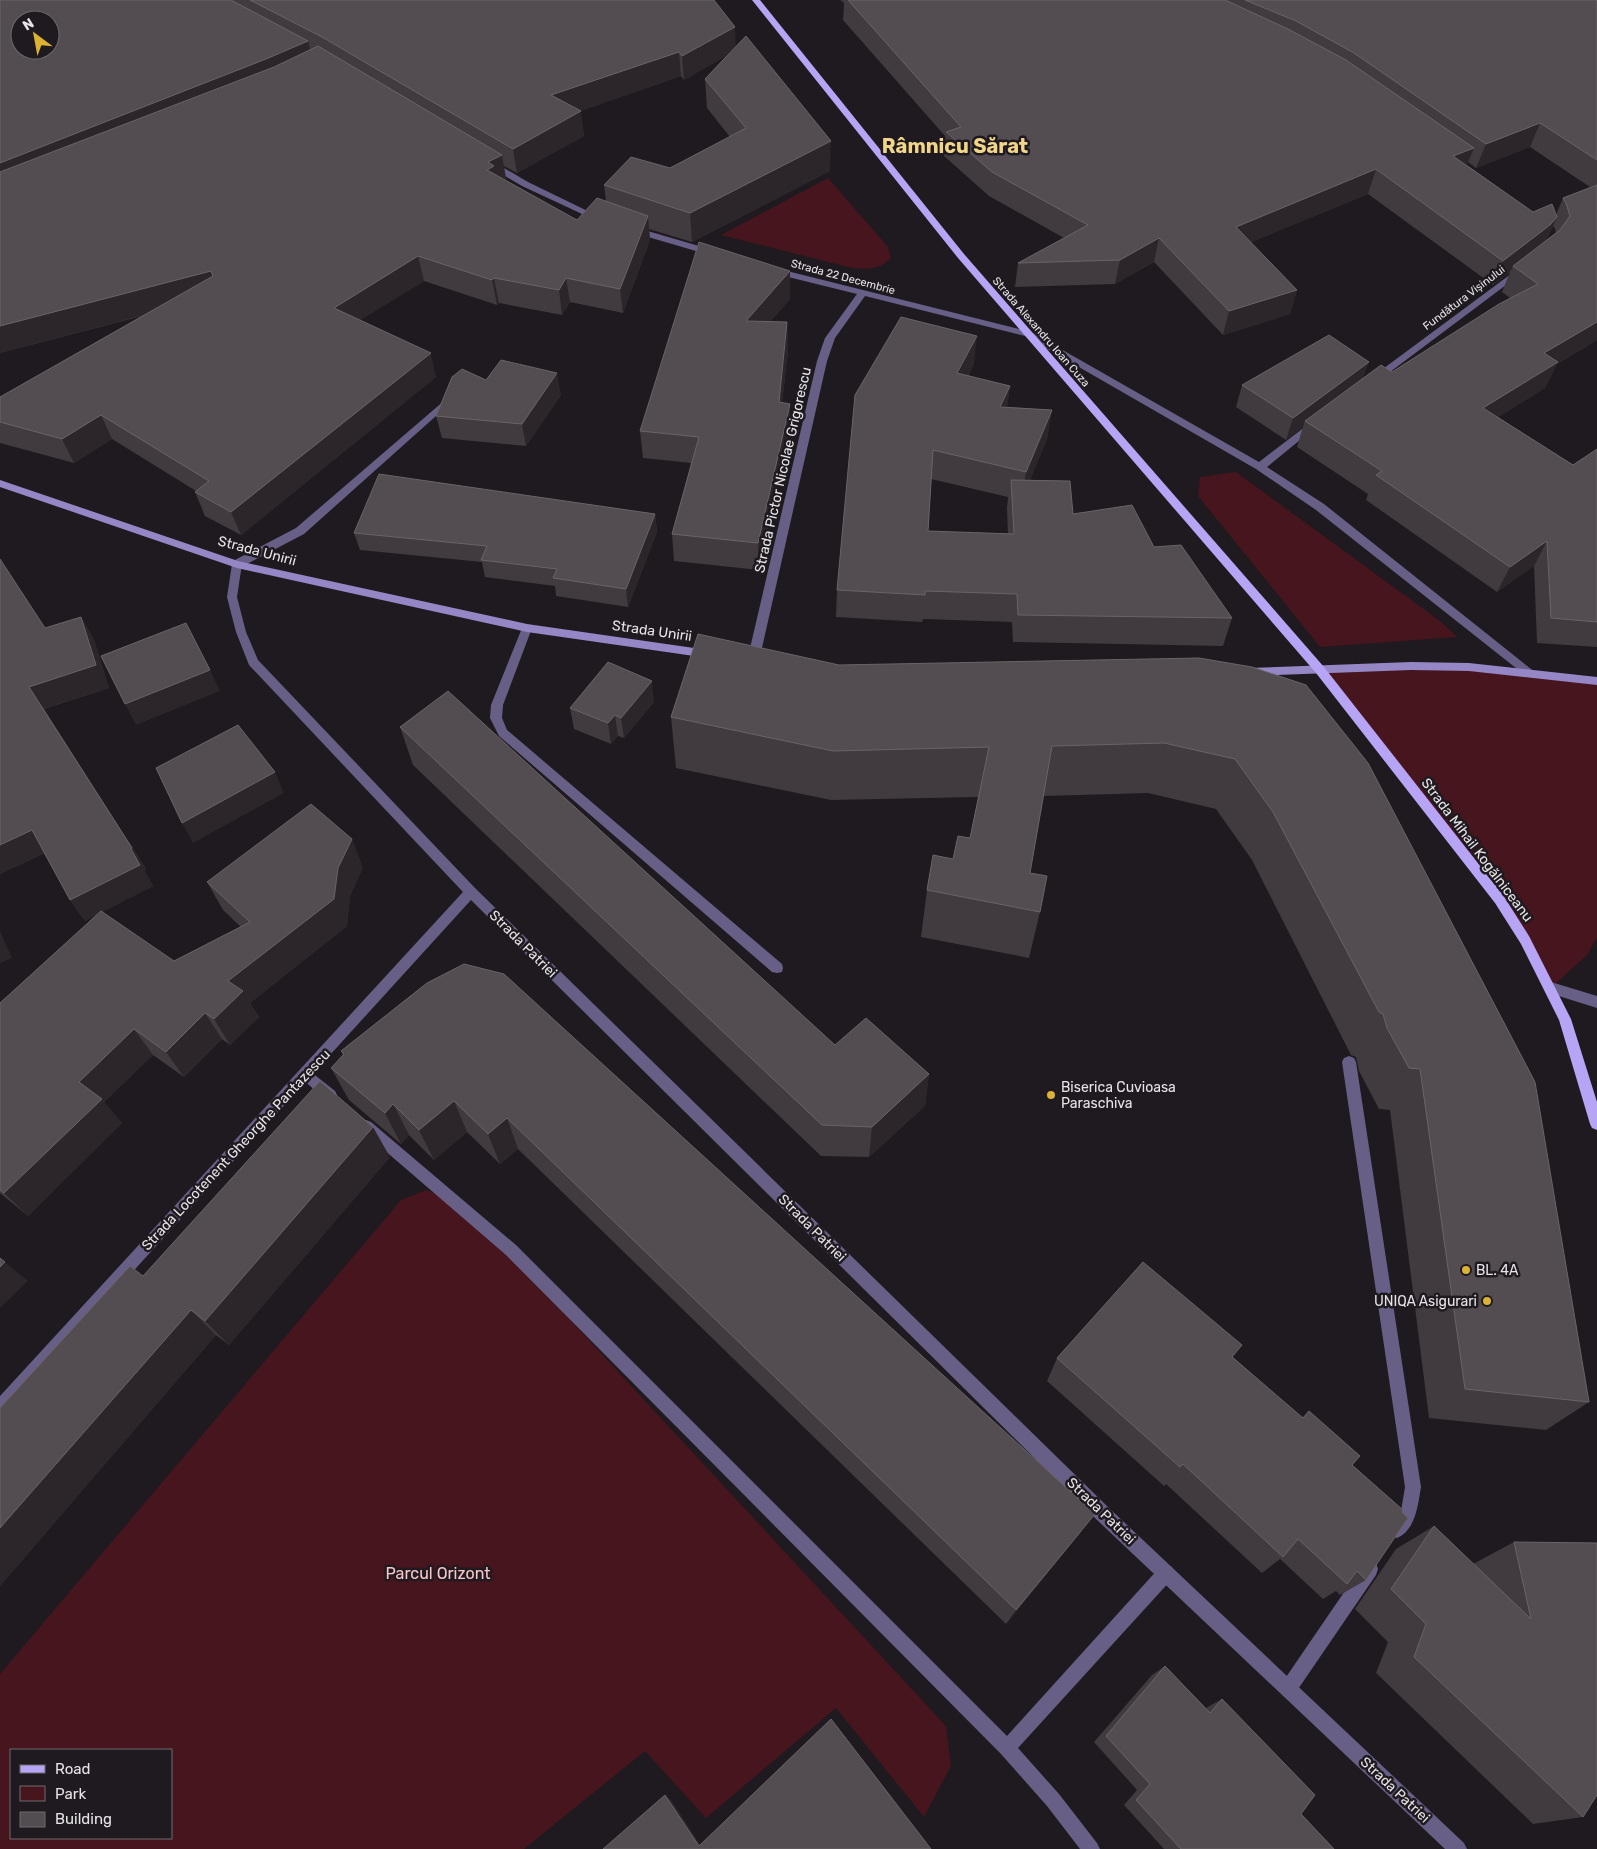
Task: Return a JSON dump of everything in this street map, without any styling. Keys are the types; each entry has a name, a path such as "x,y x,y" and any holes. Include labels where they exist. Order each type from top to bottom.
{"main road":[{"name":"Strada Alexandru Ioan Cuza","path":"756,0 961,256 1320,670"},
{"name":"Strada Mihail Kogălniceanu","path":"1320,670 1499,899 1525,940 1565,1018 1597,1124"}],"street":[{"path":"483,159 551,197 610,222"},
{"path":"628,228 722,256"},
{"name":"Fundătura Vișinului","path":"1369,383 1529,264"},
{"name":"Strada 22 Decembrie","path":"768,269 1028,334 1260,467 1342,524 1530,673"},
{"name":"Strada Pictor Nicolae Grigorescu","path":"753,661 822,361 830,338 862,294"},
{"path":"237,564 300,530 458,392"},
{"path":"1260,467 1321,419"},
{"name":"Strada Unirii","path":"0,483 237,564 527,628 724,657"},
{"name":"Strada Patriei","path":"237,564 232,597 241,632 253,662 471,892 1166,1573 1458,1849"},
{"path":"527,628 497,705 496,718 503,733 777,968"},
{"path":"1242,672 1411,666 1469,667 1597,681"},
{"name":"Strada Locotenent Gheorghe Pantazescu","path":"0,1407 471,892"},
{"path":"1551,988 1597,1002"},
{"path":"1288,1688 1408,1514 1413,1487 1349,1062"},
{"path":"306,1074 343,1106"},
{"path":"358,1118 511,1250 1007,1748 1053,1800 1091,1849"},
{"path":"1007,1748 1166,1573"}],"green space":[{"path":"828,178 888,247 891,258 887,262 873,268 852,268 721,235"},
{"path":"1236,472 1440,621 1457,637 1320,647 1198,496 1200,477"},
{"path":"1469,667 1597,681 1597,938 1587,955 1551,988 1525,940 1320,670"},
{"name":"Parcul Orizont","path":"426,1190 462,1203 946,1726 951,1766 924,1817 836,1708 706,1818 645,1751 524,1849 0,1849 0,1674 401,1200"}],"building":[{"path":"0,0 231,0 308,41 0,163"},
{"path":"250,0 714,0 735,27 682,56 679,52 551,95 581,111 513,149 322,37"},
{"path":"848,0 1225,0 1288,29 1346,60 1474,148 1453,156 1533,212 1552,204 1557,217 1550,225 1503,261 1376,169 1236,227 1297,290 1229,311 1159,238 1120,260 1018,263 1088,225 992,172 946,132 961,127"},
{"path":"1245,0 1597,0 1597,160 1540,123 1486,144 1354,53 1296,21"},
{"path":"746,36 831,141 690,213 604,185 631,157 670,168 746,128 705,79"},
{"path":"318,46 502,155 488,162 494,166 487,170 577,220 597,198 648,216 620,289 566,278 559,290 494,278 492,280 418,256 334,308 431,353 231,512 195,492 209,481 101,415 62,439 0,422 0,397 213,276 211,271 0,326 0,172 274,67"},
{"path":"1597,185 1597,322 1544,353 1558,362 1483,408 1573,465 1597,449 1597,622 1551,618 1547,541 1510,567 1376,475 1382,471 1305,421 1381,365 1392,372 1499,304 1538,284 1513,266 1560,230 1570,216 1563,198"},
{"path":"699,242 790,271 746,321 787,322 779,402 790,404 758,543 672,534 699,437 640,431"},
{"path":"901,317 977,336 957,373 1010,386 1000,407 1052,410 1026,472 933,450 928,531 1014,534 1011,480 1070,481 1073,514 1132,505 1154,547 1181,545 1232,618 1018,615 1017,594 925,591 925,595 837,590 855,395"},
{"path":"1329,335 1369,362 1293,418 1242,385"},
{"path":"501,360 557,373 522,424 436,416 452,377 462,369 486,380"},
{"path":"379,474 655,514 626,589 553,578 557,569 481,560 487,546 354,533"},
{"path":"0,559 45,628 81,617 96,665 29,687 132,848 140,865 70,900 32,830 0,845"},
{"path":"186,623 210,670 125,704 101,656"},
{"path":"698,634 839,665 1199,658 1252,667 1306,685 1368,763 1535,1082 1589,1402 1465,1389 1420,1069 1409,1068 1387,1028 1383,1014 1379,1012 1273,812 1235,759 1164,743 1052,746 1030,873 1047,876 1040,912 927,890 933,855 953,859 958,836 970,838 989,747 833,751 671,717"},
{"path":"608,662 652,681 621,718 615,715 608,723 570,708"},
{"path":"448,691 835,1045 866,1018 929,1074 872,1127 822,1125 400,727"},
{"path":"238,725 275,772 182,823 156,768"},
{"path":"311,804 352,839 338,868 334,899 228,981 243,991 214,1019 205,1013 166,1052 134,1029 79,1082 102,1099 4,1193 0,1190 0,1003 101,911 174,961 250,922 207,882"},
{"path":"464,964 504,974 1095,1514 1016,1610 507,1118 488,1134 454,1101 419,1130 393,1104 385,1113 331,1068 344,1054 341,1051 427,983"},
{"path":"320,1081 373,1127 205,1321 191,1310 0,1528 0,1408 130,1266 143,1276"},
{"path":"0,1258 5,1262 0,1267"},
{"path":"1143,1262 1242,1345 1232,1357 1303,1418 1309,1411 1360,1456 1352,1465 1403,1510 1402,1512 1408,1518 1366,1580 1357,1571 1347,1584 1298,1539 1283,1557 1183,1464 1180,1467 1057,1358"},
{"path":"1434,1526 1531,1619 1514,1542 1597,1543 1597,1795 1583,1817 1414,1657 1426,1624 1391,1589"},
{"path":"1165,1666 1210,1713 1222,1699 1315,1795 1301,1814 1334,1849 1181,1849 1136,1800 1150,1784 1106,1736"},
{"path":"831,1719 931,1849 603,1849 665,1795 699,1846"}],"place":[{"name":"Biserica Cuvioasa Paraschiva","path":"1051,1095"},
{"name":"BL. 4A","path":"1466,1270"},
{"name":"UNIQA Asigurari","path":"1487,1301"}],"district":[{"name":"Râmnicu Sărat","path":"955,146"}]}
